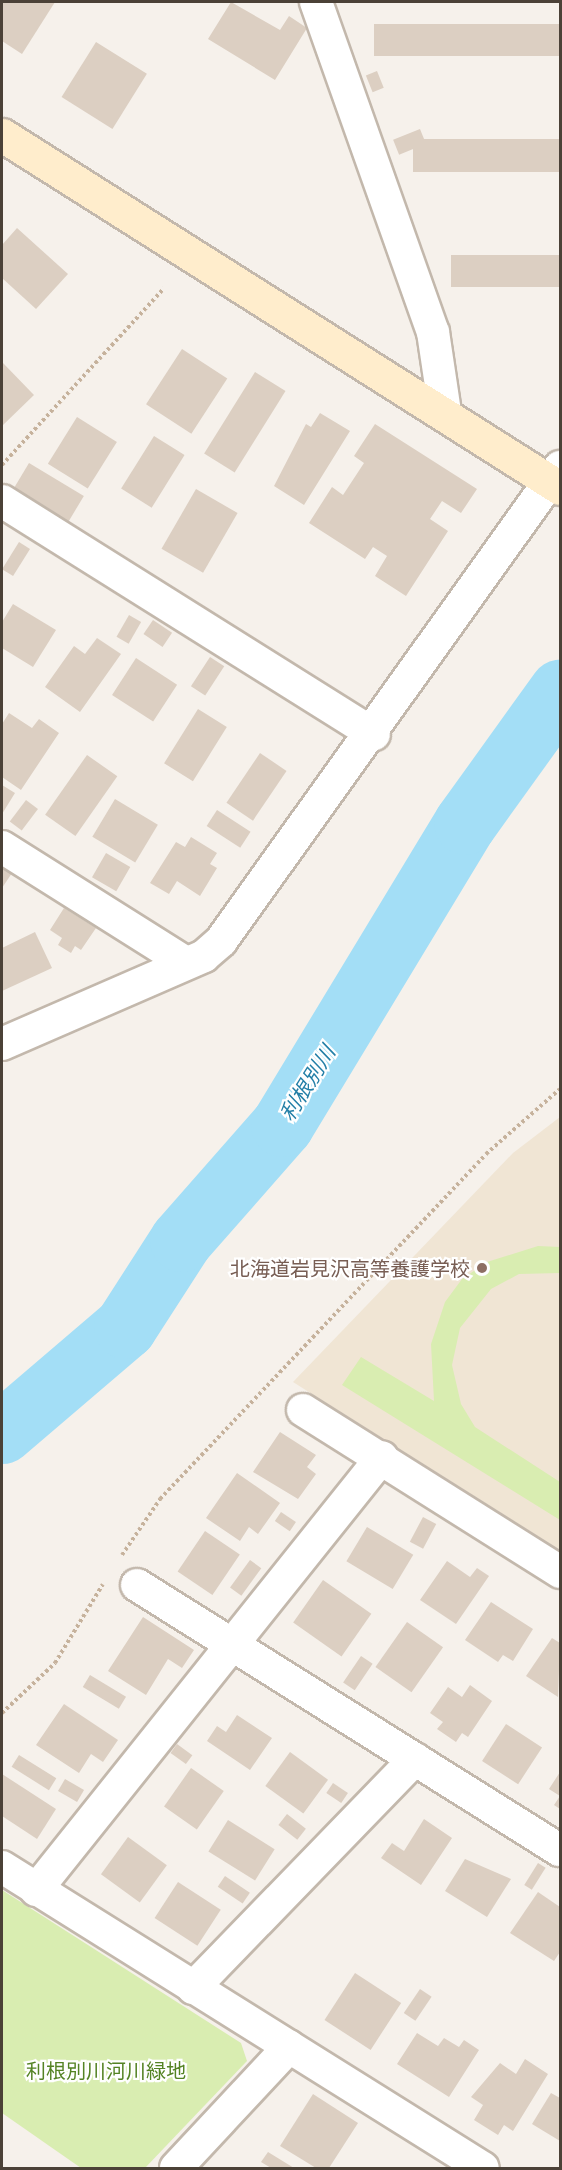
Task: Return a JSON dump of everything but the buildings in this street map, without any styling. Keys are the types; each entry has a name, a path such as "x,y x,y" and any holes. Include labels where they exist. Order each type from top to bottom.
{"street":[{"path":"316,2 433,332 445,412"},
{"path":"2,135 445,412 557,479 374,734 221,941 186,963 2,1044"},
{"path":"2,501 374,734"},
{"path":"2,847 186,963"},
{"path":"303,1410 561,1572"},
{"path":"36,1890 381,1457"},
{"path":"122,1573 561,1850"},
{"path":"193,1988 415,1759"},
{"path":"2,1867 483,2169"},
{"path":"176,2169 289,2048"}],"path":[{"path":"2,465 164,288"},
{"path":"2,1713 55,1663 122,1573 160,1499 486,1154 561,1089"}],"shaded area":[{"name":"北海道岩見沢高等養護学校","path":"560,1117 560,1551 293,1382 513,1153"}],"green space":[{"path":"538,1246 560,1247 560,1273 519,1274 491,1289 460,1328 452,1365 461,1404 475,1427 560,1482 560,1520 342,1385 361,1357 434,1401 431,1344 445,1302 462,1279 487,1262"},
{"name":"利根別川河川緑地","path":"2,1890 241,2043 247,2061 145,2168 81,2168 2,2113"}],"waterway":[{"name":"利根別川","path":"2,1432 125,1327 181,1240 282,1125 465,823 560,691"}],"place":[{"name":"北海道岩見沢高等養護学校","path":"482,1268"}]}
